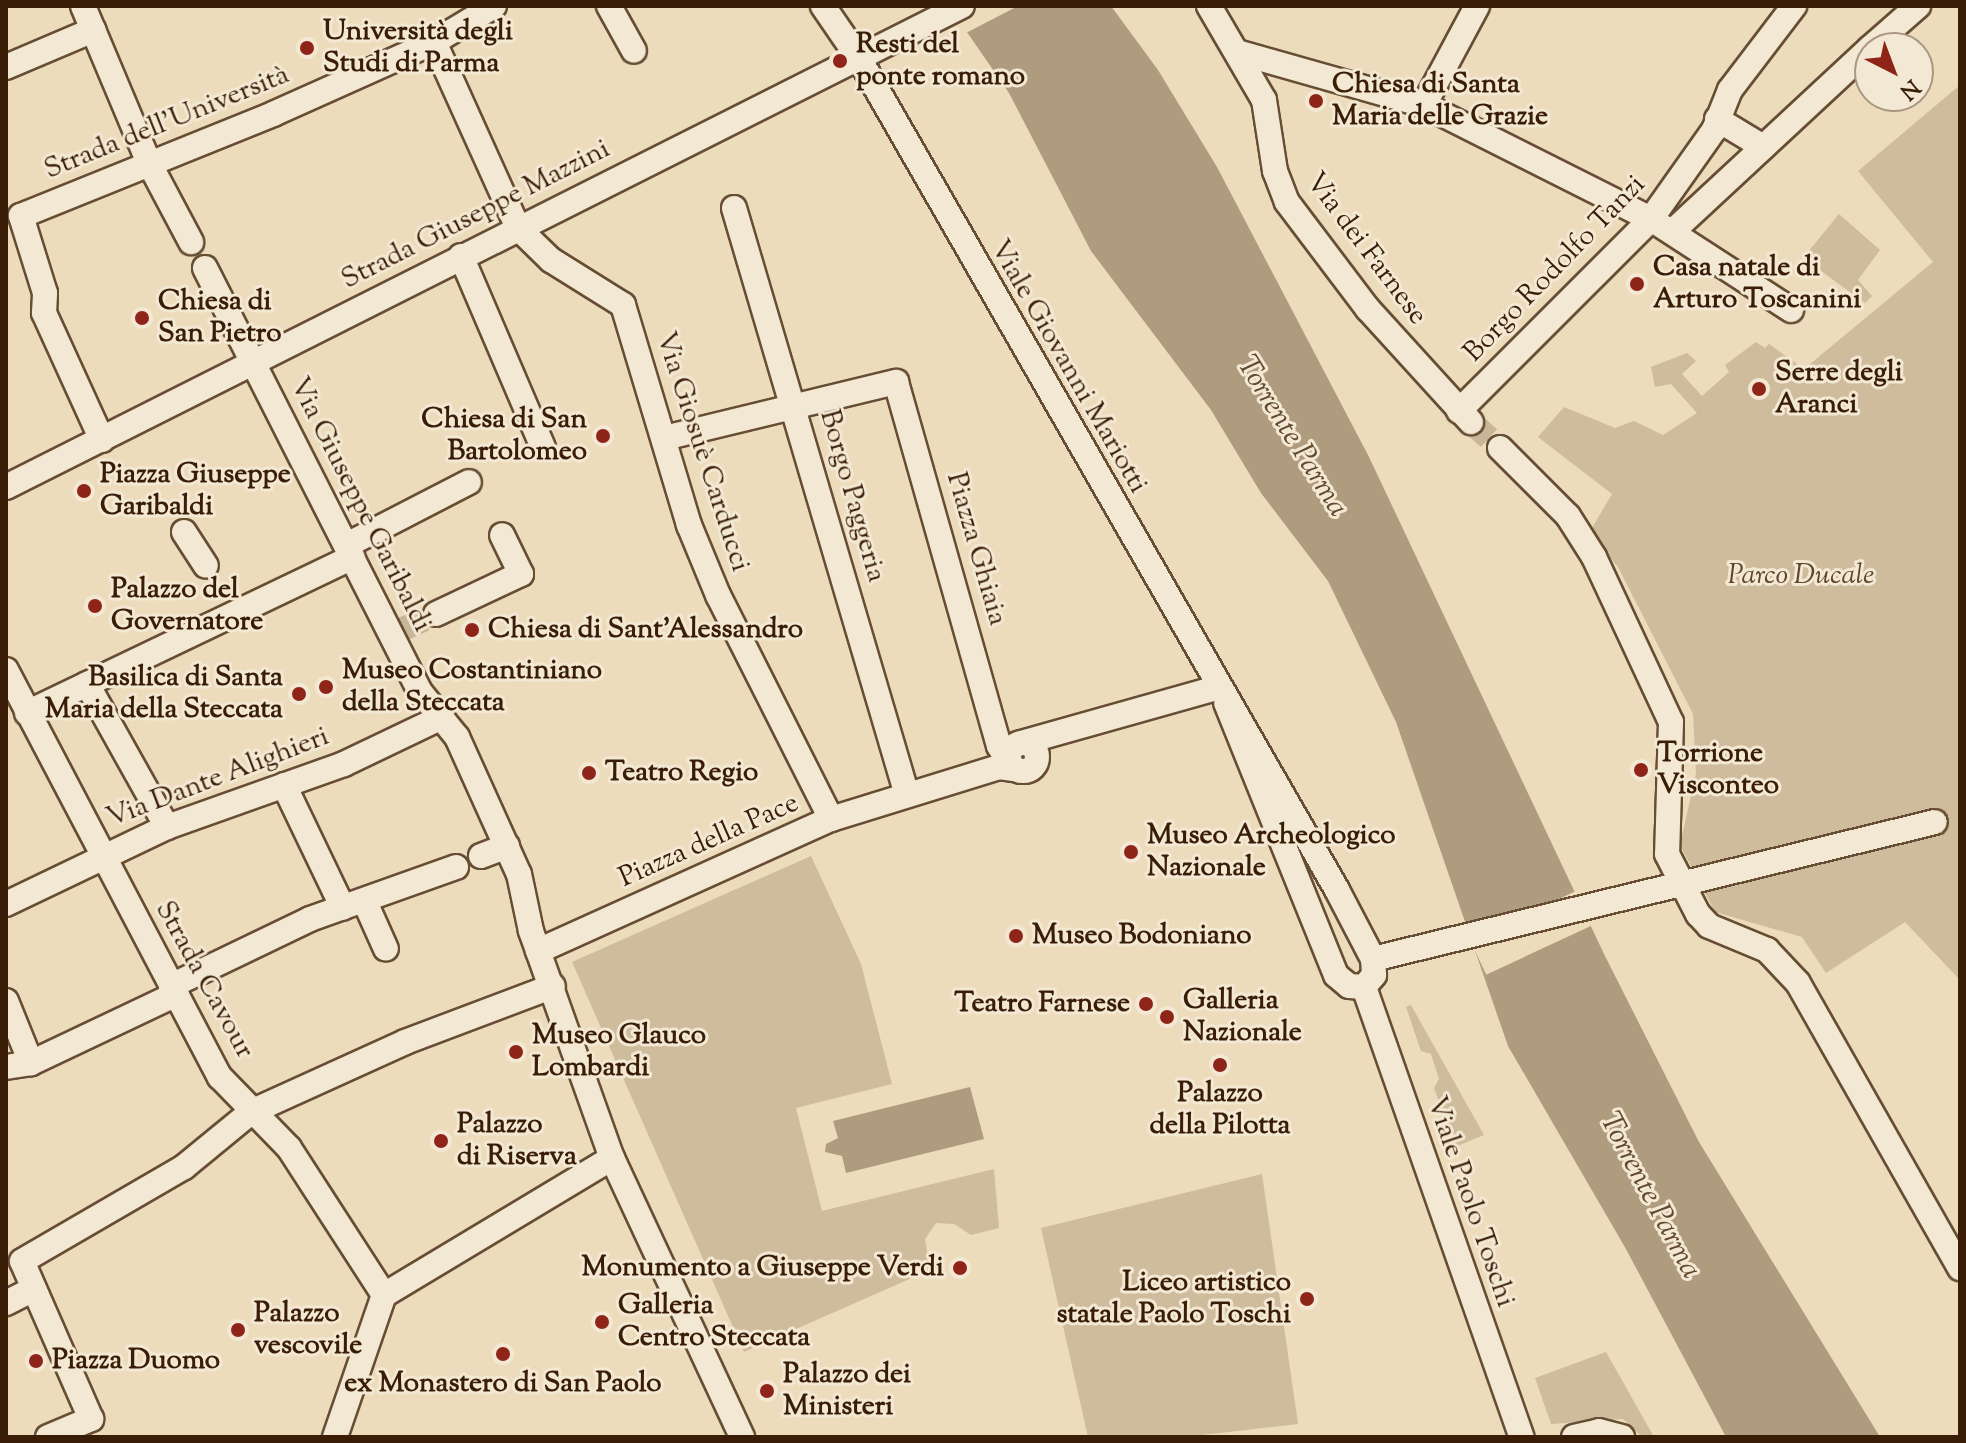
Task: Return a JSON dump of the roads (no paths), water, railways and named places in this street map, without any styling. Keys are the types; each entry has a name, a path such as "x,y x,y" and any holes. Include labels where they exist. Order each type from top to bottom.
{"street":[{"path":"83,6 148,161 191,242"},
{"name":"Strada dell'Università","path":"113,435 44,313 45,293 21,216 148,161 250,124 434,42 464,15 494,6"},
{"path":"609,6 634,51"},
{"name":"Viale Giovanni Mariotti","path":"823,6 860,60 1221,696 1259,752 1378,953"},
{"name":"Strada Giuseppe Mazzini","path":"113,435 461,256 860,60 962,6"},
{"name":"Via dei Farnese","path":"1209,6 1267,108 1275,171 1287,202 1368,309 1465,416"},
{"path":"1424,105 1477,6"},
{"name":"Borgo Rodolfo Tanzi","path":"1465,416 1662,225 1730,90 1794,6"},
{"path":"1888,32 1918,6"},
{"path":"6,67 93,30"},
{"path":"434,42 518,228"},
{"path":"1237,52 1424,105 1662,225 1791,310"},
{"path":"1662,225 1763,147 1854,63"},
{"path":"1717,119 1763,147"},
{"name":"Borgo Paggeria","path":"735,211 907,795"},
{"name":"Via Giosuè Carducci","path":"518,228 551,260 623,305 689,525 718,595 831,819"},
{"path":"461,256 543,447"},
{"name":"Via Giuseppe Garibaldi","path":"205,268 350,551 398,632 425,699 457,737 522,881 538,951 612,1158 742,1437"},
{"name":"Piazza Ghiaia","path":"795,408 896,382 1016,752"},
{"path":"664,438 795,408"},
{"path":"7,483 113,435"},
{"path":"1500,448 1568,516 1594,557 1671,722 1664,831 1672,887 1704,923 1767,950 1798,983 1960,1268"},
{"path":"27,713 226,617 350,551 469,482"},
{"path":"184,532 206,566"},
{"path":"436,614 521,574 502,535"},
{"name":"Strada Cavour","path":"6,670 220,1077 289,1148 384,1295"},
{"path":"87,684 167,827"},
{"name":"Viale Giovanni Mariotti","path":"1221,696 1330,956"},
{"name":"Piazza della Pace","path":"538,951 831,819 1002,766 1016,752 1054,737 1221,696"},
{"name":"Via Dante Alighieri","path":"6,904 102,854 284,785 442,717"},
{"path":"284,785 354,905 386,949"},
{"path":"1378,953 1374,975 1364,987 1342,982 1330,956 1344,940 1378,953 1672,887 1935,822"},
{"path":"481,856 507,846"},
{"path":"6,1067 31,1063 174,990 354,905 456,867"},
{"path":"48,1437 91,1419 34,1289 14,1262 184,1167 251,1112 405,1042 553,986"},
{"name":"Viale Paolo Toschi","path":"1364,987 1522,1437"},
{"path":"6,1001 31,1063"},
{"path":"335,1437 384,1295 612,1158"},
{"path":"6,1303 34,1289"},
{"path":"1574,1437 1599,1431 1622,1437"}],"water":[{"name":"Torrente Parma","path":"949,6 1111,6 1158,70 1217,167 1369,457 1604,954 1699,1142 1880,1437 1726,1437 1626,1249 1508,1046 1396,722 1328,581 1261,493 1211,410 1091,251 1009,93"},
{"path":"970,1087 984,1139 846,1173 842,1156 825,1152 826,1144 838,1138 833,1121"}],"tunnel":[{"path":"1471,422 1500,448"},
{"path":"403,629 436,614"}],"place":[{"name":"Università degli Studi di Parma","path":"307,48"},
{"name":"Resti del ponte romano","path":"840,61"},
{"name":"Chiesa di Santa Maria delle Grazie","path":"1316,101"},
{"name":"Casa natale di Arturo Toscanini","path":"1637,284"},
{"name":"Chiesa di San Pietro","path":"142,318"},
{"name":"Serre degli Aranci","path":"1759,389"},
{"name":"Chiesa di San Bartolomeo","path":"603,436"},
{"name":"Piazza Giuseppe Garibaldi","path":"84,491"},
{"name":"Palazzo del Governatore","path":"95,606"},
{"name":"Chiesa di Sant'Alessandro","path":"472,630"},
{"name":"Museo Costantiniano della Steccata","path":"326,687"},
{"name":"Basilica di Santa Maria della Steccata","path":"299,694"},
{"name":"Torrione Visconteo","path":"1641,770"},
{"name":"Teatro Regio","path":"589,773"},
{"name":"Museo Archeologico Nazionale","path":"1131,852"},
{"name":"Museo Bodoniano","path":"1016,936"},
{"name":"Teatro Farnese","path":"1146,1004"},
{"name":"Galleria Nazionale","path":"1167,1017"},
{"name":"Museo Glauco Lombardi","path":"516,1052"},
{"name":"Palazzo della Pilotta","path":"1220,1065"},
{"name":"Palazzo di Riserva","path":"441,1141"},
{"name":"Monumento a Giuseppe Verdi","path":"960,1268"},
{"name":"Liceo artistico statale Paolo Toschi","path":"1307,1299"},
{"name":"Galleria Centro Steccata","path":"602,1322"},
{"name":"Palazzo vescovile","path":"238,1330"},
{"name":"ex Monastero di San Paolo","path":"503,1354"},
{"name":"Piazza Duomo","path":"36,1361"},
{"name":"Palazzo dei Ministeri","path":"767,1391"}],"park label":[{"name":"Parco Ducale","path":"1801,576"}]}
